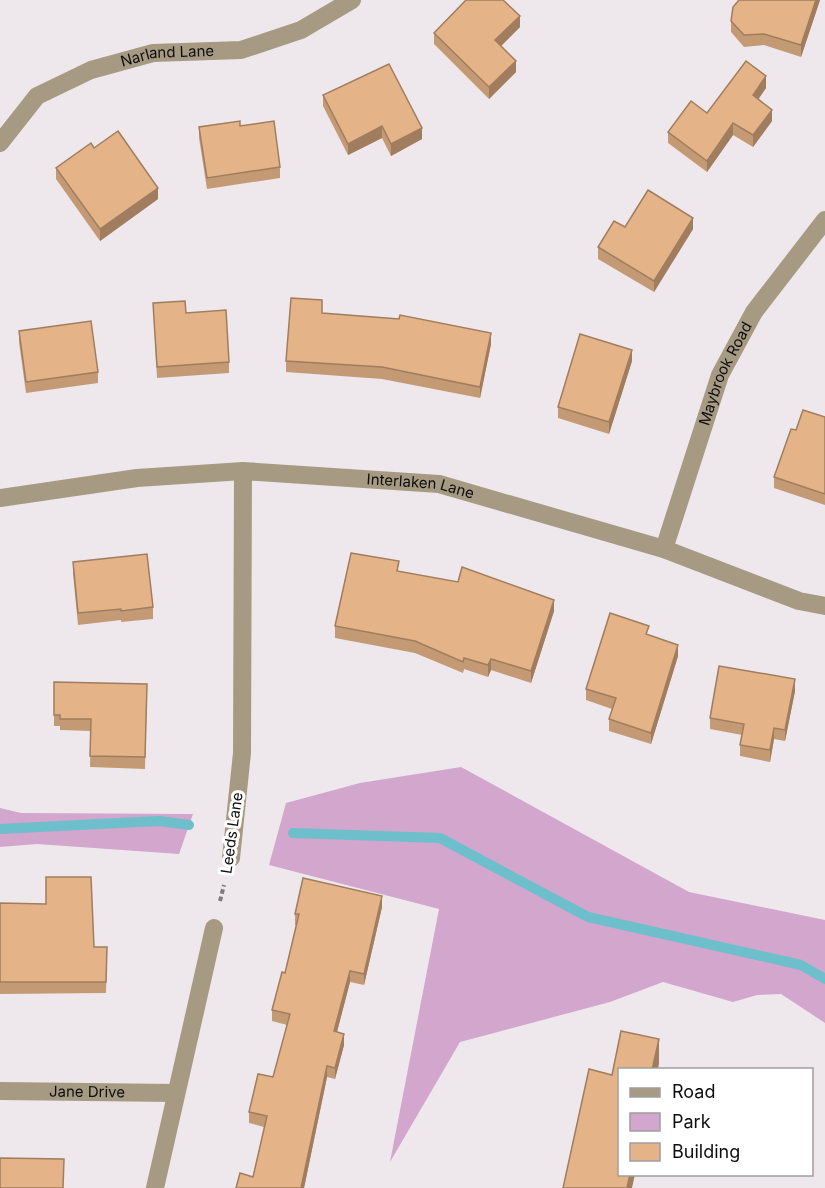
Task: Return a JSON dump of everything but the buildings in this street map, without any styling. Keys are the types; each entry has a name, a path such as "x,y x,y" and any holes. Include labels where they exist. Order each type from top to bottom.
{"street":[{"name":"Narland Lane","path":"0,143 37,96 91,70 153,52 240,50 301,30 352,0"},
{"name":"Maybrook Road","path":"664,549 720,375 754,312 825,220"},
{"name":"Interlaken Lane","path":"0,498 137,478 243,471 439,484 664,549 799,601 825,606"},
{"name":"Leeds Lane","path":"231,858 242,753 243,471"},
{"path":"155,1188 214,928"},
{"name":"Jane Drive","path":"0,1091 175,1093"}],"path":[{"name":"Leeds Lane","path":"214,928 231,858"}],"green space":[{"path":"461,767 689,892 825,920 825,1023 781,994 757,995 733,1002 663,982 610,1002 460,1042 390,1162 439,909 269,865 286,803 360,783"},
{"path":"0,808 21,813 193,814 179,854 37,844 0,847"}],"waterway":[{"path":"0,829 159,821 189,825"},
{"path":"293,833 440,838 588,917 801,965 825,979"}]}
